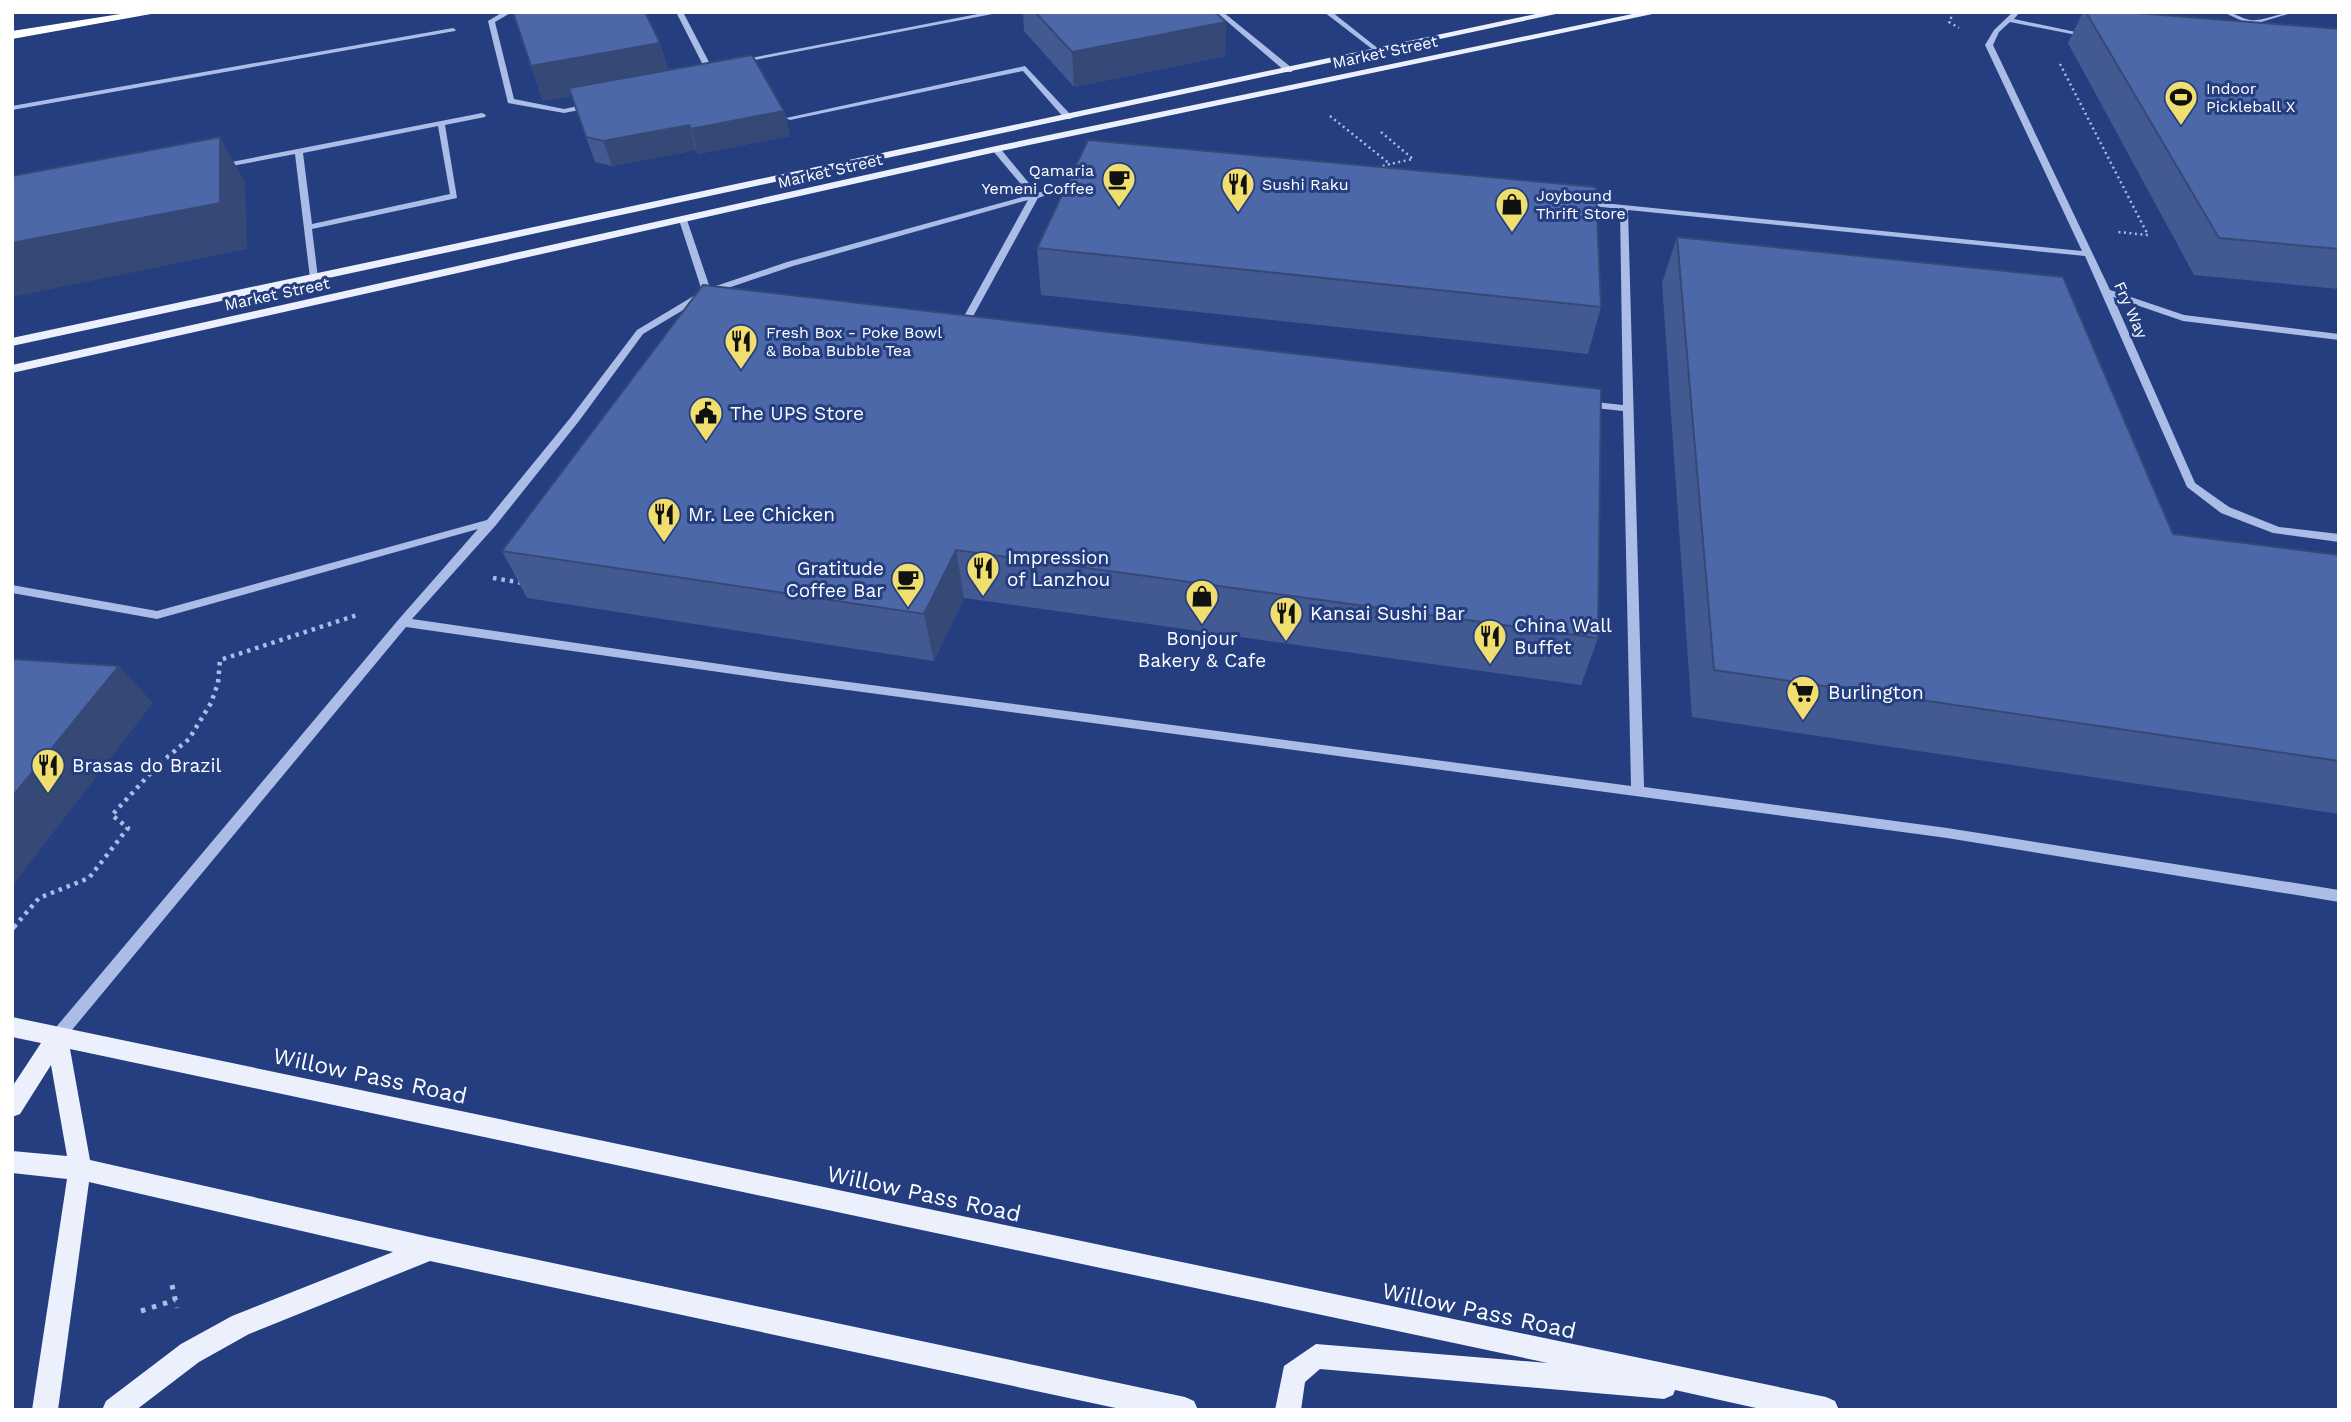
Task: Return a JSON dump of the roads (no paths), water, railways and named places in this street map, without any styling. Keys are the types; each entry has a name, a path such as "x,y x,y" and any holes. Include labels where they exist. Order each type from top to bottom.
{"highway":[{"path":"12,35 156,12"}],"main road":[{"name":"Market Street","path":"12,342 1560,12"},
{"name":"Market Street","path":"12,369 996,149 1657,12"},
{"path":"12,358 92,341 150,338"},
{"name":"Willow Pass Road","path":"12,1027 1826,1410"},
{"path":"12,1107 57,1037"},
{"path":"45,1410 80,1170 57,1037"},
{"path":"12,1162 80,1170 430,1249 1185,1410"},
{"path":"116,1410 190,1353 241,1325 430,1249"},
{"path":"1289,1410 1293,1376 1316,1356 1758,1395"}],"street":[{"path":"509,12 491,21 511,101 564,111 604,103"},
{"path":"679,12 708,67"},
{"path":"699,72 708,67 1000,12"},
{"path":"1219,12 1289,70"},
{"path":"1327,12 1378,51"},
{"path":"2226,12 2251,23 2292,12"},
{"path":"2014,16 2054,29 2101,36"},
{"name":"Fry Way","path":"2014,16 1996,31 1989,45 2106,292 2191,485 2225,510 2277,530 2339,538"},
{"path":"12,108 453,30"},
{"path":"790,118 1025,68 1068,117"},
{"path":"208,169 482,115"},
{"path":"308,227 454,196 441,123"},
{"path":"996,149 1035,196"},
{"path":"299,150 314,278"},
{"path":"57,1037 403,622 492,522 640,332 707,292 790,264 1087,181"},
{"path":"974,331 962,330 1035,196"},
{"path":"1579,202 2088,254"},
{"path":"1624,207 1638,791"},
{"path":"683,220 707,292"},
{"path":"2106,292 2183,318 2339,337"},
{"path":"1575,403 1628,409"},
{"path":"12,589 156,615 492,522"},
{"path":"403,622 781,677 1947,833 2339,896"}],"place":[{"name":"Indoor Pickleball X","path":"2181,127"},
{"name":"Qamaria Yemeni Coffee","path":"1119,209"},
{"name":"Sushi Raku","path":"1238,214"},
{"name":"Joybound Thrift Store","path":"1512,234"},
{"name":"Fresh Box - Poke Bowl & Boba Bubble Tea","path":"741,371"},
{"name":"The UPS Store","path":"706,443"},
{"name":"Mr. Lee Chicken","path":"664,544"},
{"name":"Impression of Lanzhou","path":"983,598"},
{"name":"Gratitude Coffee Bar","path":"908,609"},
{"name":"Bonjour Bakery & Cafe","path":"1202,626"},
{"name":"Kansai Sushi Bar","path":"1286,643"},
{"name":"China Wall Buffet","path":"1490,666"},
{"name":"Burlington","path":"1803,722"},
{"name":"Brasas do Brazil","path":"48,795"}]}
